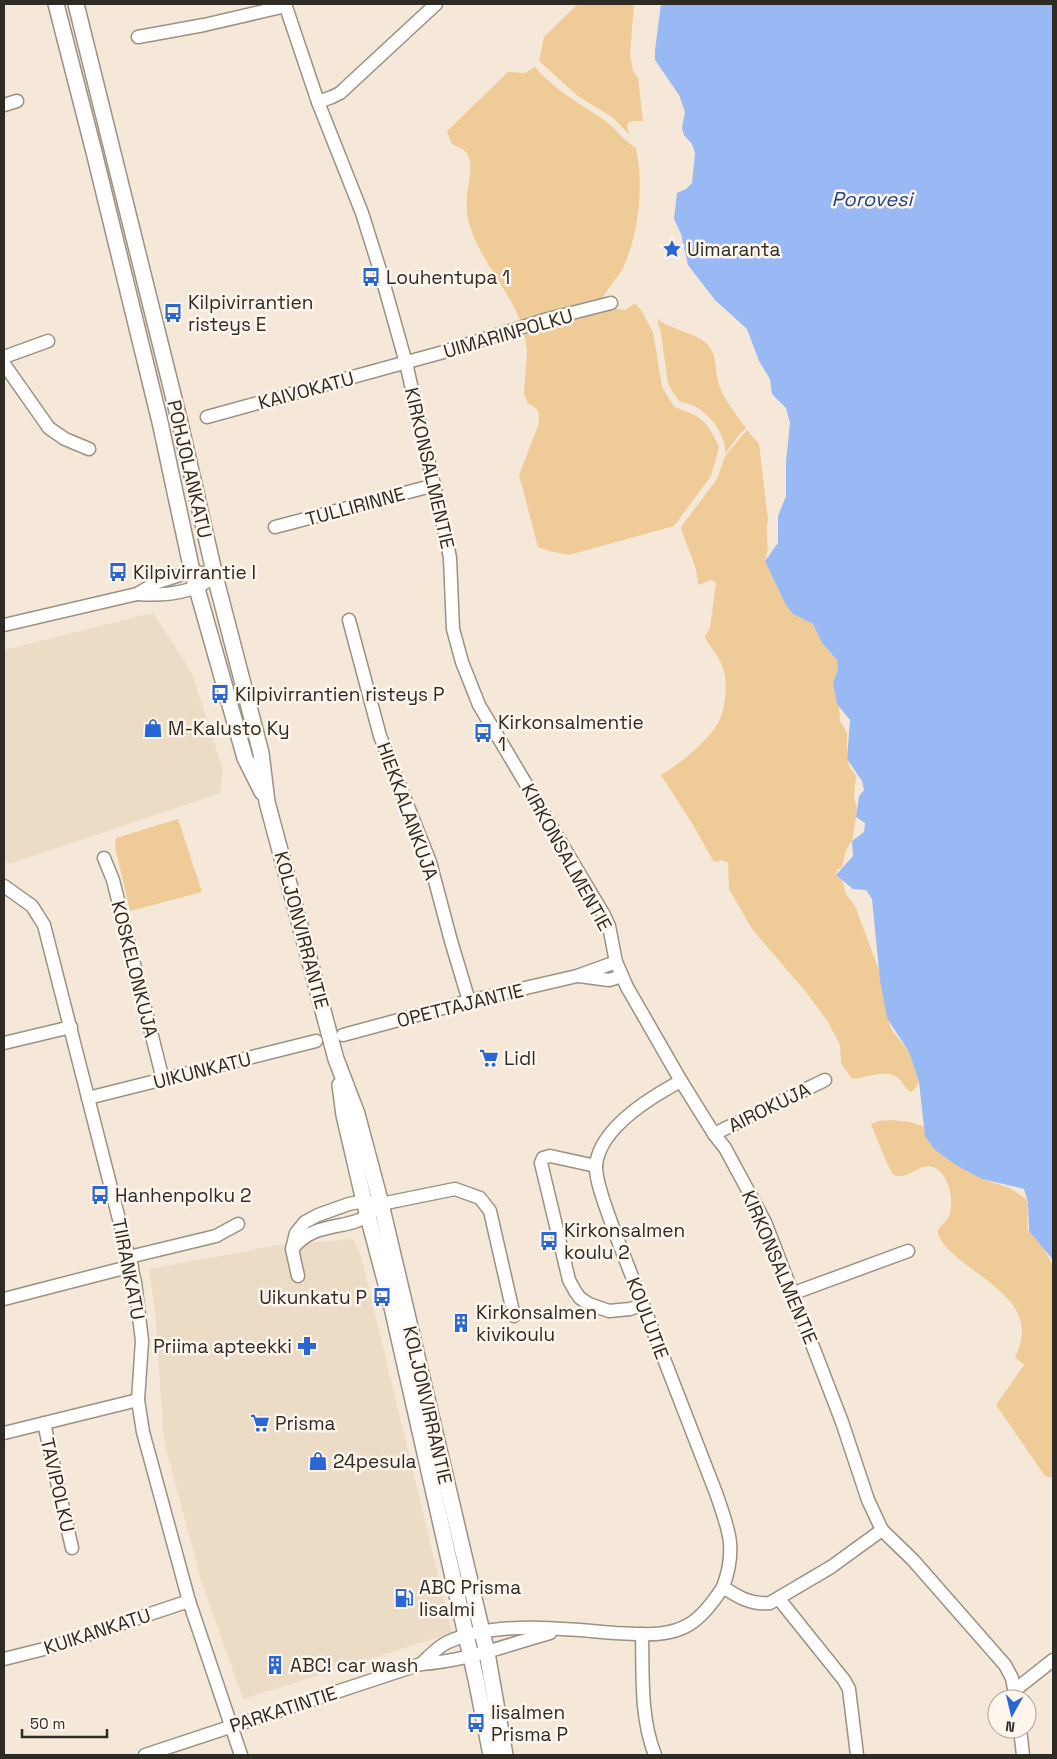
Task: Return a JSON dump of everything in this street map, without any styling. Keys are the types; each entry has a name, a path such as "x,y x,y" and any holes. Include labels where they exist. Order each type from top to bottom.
{"main road":[{"name":"POHJOLANKATU","path":"56,4 155,403 192,571 245,758 268,802"},
{"name":"POHJOLANKATU","path":"76,4 178,414 215,576 261,753 268,802"},
{"name":"KOLJONVIRRANTIE","path":"268,802 336,1059 357,1114 381,1204 487,1653 505,1755"},
{"name":"KOLJONVIRRANTIE","path":"336,1059 344,1115 391,1303 471,1656 491,1755"}],"street":[{"path":"318,102 332,98 340,93 436,4"},
{"path":"138,37 204,26 286,5"},
{"name":"KIRKONSALMENTIE","path":"286,5 318,102 362,213 406,363 450,558 453,629 462,662 479,705 604,915 609,926 616,962 622,976 681,1081 714,1134 725,1148 758,1207 794,1294 842,1422 868,1500 882,1530 913,1560 1004,1665 1012,1678 1015,1689"},
{"path":"4,105 17,101"},
{"name":"UIMARINPOLKU","path":"406,363 494,338 548,319 611,303"},
{"path":"4,357 48,341"},
{"name":"KAIVOKATU","path":"207,417 406,363"},
{"path":"4,364 49,428 65,440 89,449"},
{"name":"TULLIRINNE","path":"274,526 435,485"},
{"path":"4,625 137,594 158,582 192,571 215,576"},
{"path":"137,594 161,596 197,588 215,576"},
{"name":"HIEKKALANKUJA","path":"349,620 380,736 430,862 469,1001"},
{"name":"KOSKELONKUJA","path":"104,858 113,880 163,1080"},
{"name":"TIIRANKATU","path":"4,886 32,906 44,925 71,1026 138,1300 142,1341 138,1400 143,1432 189,1601 241,1755"},
{"name":"OPETTAJANTIE","path":"342,1035 469,1001 577,976 616,962"},
{"name":"OPETTAJANTIE","path":"577,976 609,980 622,976"},
{"path":"4,1043 71,1026"},
{"name":"UIKUNKATU","path":"88,1098 316,1041"},
{"name":"AIROKUJA","path":"714,1134 825,1080"},
{"name":"KOULUTIE","path":"642,1634 669,1632 690,1624 707,1610 723,1588 731,1562 730,1540 725,1520 601,1196 596,1166 602,1146 612,1132 630,1115 667,1088 681,1081"},
{"path":"596,1166 575,1163 550,1156 543,1158 541,1163 569,1280 580,1298 599,1308 617,1311 642,1305"},
{"path":"298,1276 292,1249 296,1233 305,1222 318,1215 349,1204 364,1201 381,1204 455,1190 480,1198 490,1212 514,1316"},
{"path":"292,1249 301,1238 310,1233 368,1216 381,1204"},
{"path":"4,1299 216,1236 238,1224"},
{"path":"794,1294 908,1251"},
{"path":"4,1433 138,1400"},
{"name":"TAVIPOLKU","path":"44,1423 72,1548"},
{"path":"723,1588 739,1598 760,1604 770,1603 831,1567 882,1530"},
{"path":"779,1599 844,1680 849,1689 857,1755"},
{"name":"KUIKANKATU","path":"4,1658 48,1648 189,1601"},
{"name":"PARKATINTIE","path":"422,1664 437,1648 448,1642 466,1636 510,1628 642,1634"},
{"name":"PARKATINTIE","path":"146,1755 422,1664 438,1663 487,1653 564,1629"},
{"path":"642,1634 645,1720 649,1740 655,1755"},
{"path":"1022,1689 1053,1660"},
{"path":"1021,1739 1023,1755"}],"shaded area":[{"path":"578,4 634,4 630,55 633,71 638,78 643,121 628,123 627,127 630,135 612,117 579,97 539,61 544,37"},
{"path":"535,67 551,83 607,122 636,148 640,192 639,208 629,252 622,270 602,301 521,322 479,249 469,223 467,206 469,159 464,150 451,143 447,131 508,72 525,73"},
{"path":"635,303 653,332 662,387 674,407 691,413 707,425 719,447 711,476 674,526 569,555 538,547 519,475 538,426 539,418 538,410 528,403 524,394 527,351 524,331 543,325 574,320 609,308 625,310"},
{"path":"657,319 704,341 711,349 720,388 746,428 725,454 724,441 718,428 696,407 679,401 668,384 661,333"},
{"path":"747,430 759,444 768,520 767,556 765,561 793,614 813,624 822,643 837,660 838,668 833,683 839,706 840,721 847,733 847,759 850,768 856,775 854,796 857,811 852,841 846,850 842,867 837,870 836,875 842,880 846,894 855,906 882,978 883,997 891,1029 909,1052 919,1082 911,1092 897,1077 892,1075 881,1074 852,1079 841,1063 840,1045 828,1022 806,992 752,929 729,889 728,863 722,860 714,862 661,775 685,759 707,738 718,723 723,710 726,693 725,677 719,660 705,637 710,628 716,583 711,580 698,585 694,563 681,527 717,479 725,456"},
{"path":"153,613 192,673 223,770 220,793 10,864 4,860 4,650"},
{"path":"178,819 202,892 130,911 115,847 116,838"},
{"path":"878,1121 910,1122 923,1126 982,1179 1010,1188 1026,1199 1028,1205 1027,1229 1041,1243 1053,1266 1053,1478 1045,1476 996,1405 1024,1365 1015,1357 1021,1339 1021,1322 1015,1308 992,1284 944,1245 938,1230 948,1218 951,1197 947,1182 939,1170 928,1166 902,1176 893,1174 871,1124"},
{"path":"353,1239 361,1256 452,1633 243,1699 201,1580 164,1441 155,1311 149,1269 279,1245"}],"water":[{"name":"Porovesi","path":"661,4 1053,4 1053,1260 1029,1231 1028,1202 1024,1189 982,1179 956,1165 934,1149 925,1136 919,1082 909,1052 887,1018 880,980 872,899 866,890 853,889 836,875 853,856 852,841 864,832 865,823 856,817 859,796 864,790 862,781 847,759 850,720 837,704 833,683 838,668 837,660 822,643 813,624 793,614 786,605 765,561 778,543 778,516 786,496 786,461 790,423 786,408 772,394 770,379 759,361 747,329 715,300 688,265 681,234 674,219 677,193 686,189 692,183 695,153 682,128 685,112 679,95 655,60"}],"place":[{"name":"Uimaranta","path":"672,249"},
{"name":"Louhentupa 1","path":"371,277"},
{"name":"Kilpivirrantien risteys E","path":"173,313"},
{"name":"Kilpivirrantie I","path":"118,572"},
{"name":"Kilpivirrantien risteys P","path":"220,694"},
{"name":"M-Kalusto Ky","path":"153,728"},
{"name":"Kirkonsalmentie 1","path":"483,733"},
{"name":"Lidl","path":"489,1058"},
{"name":"Hanhenpolku 2","path":"100,1195"},
{"name":"Kirkonsalmen koulu 2","path":"549,1241"},
{"name":"Uikunkatu P","path":"382,1297"},
{"name":"Kirkonsalmen kivikoulu","path":"461,1323"},
{"name":"Priima apteekki","path":"307,1346"},
{"name":"Prisma","path":"260,1423"},
{"name":"24pesula","path":"318,1461"},
{"name":"ABC Prisma Iisalmi","path":"404,1598"},
{"name":"ABC! car wash","path":"275,1665"},
{"name":"Iisalmen Prisma P","path":"476,1723"}]}
